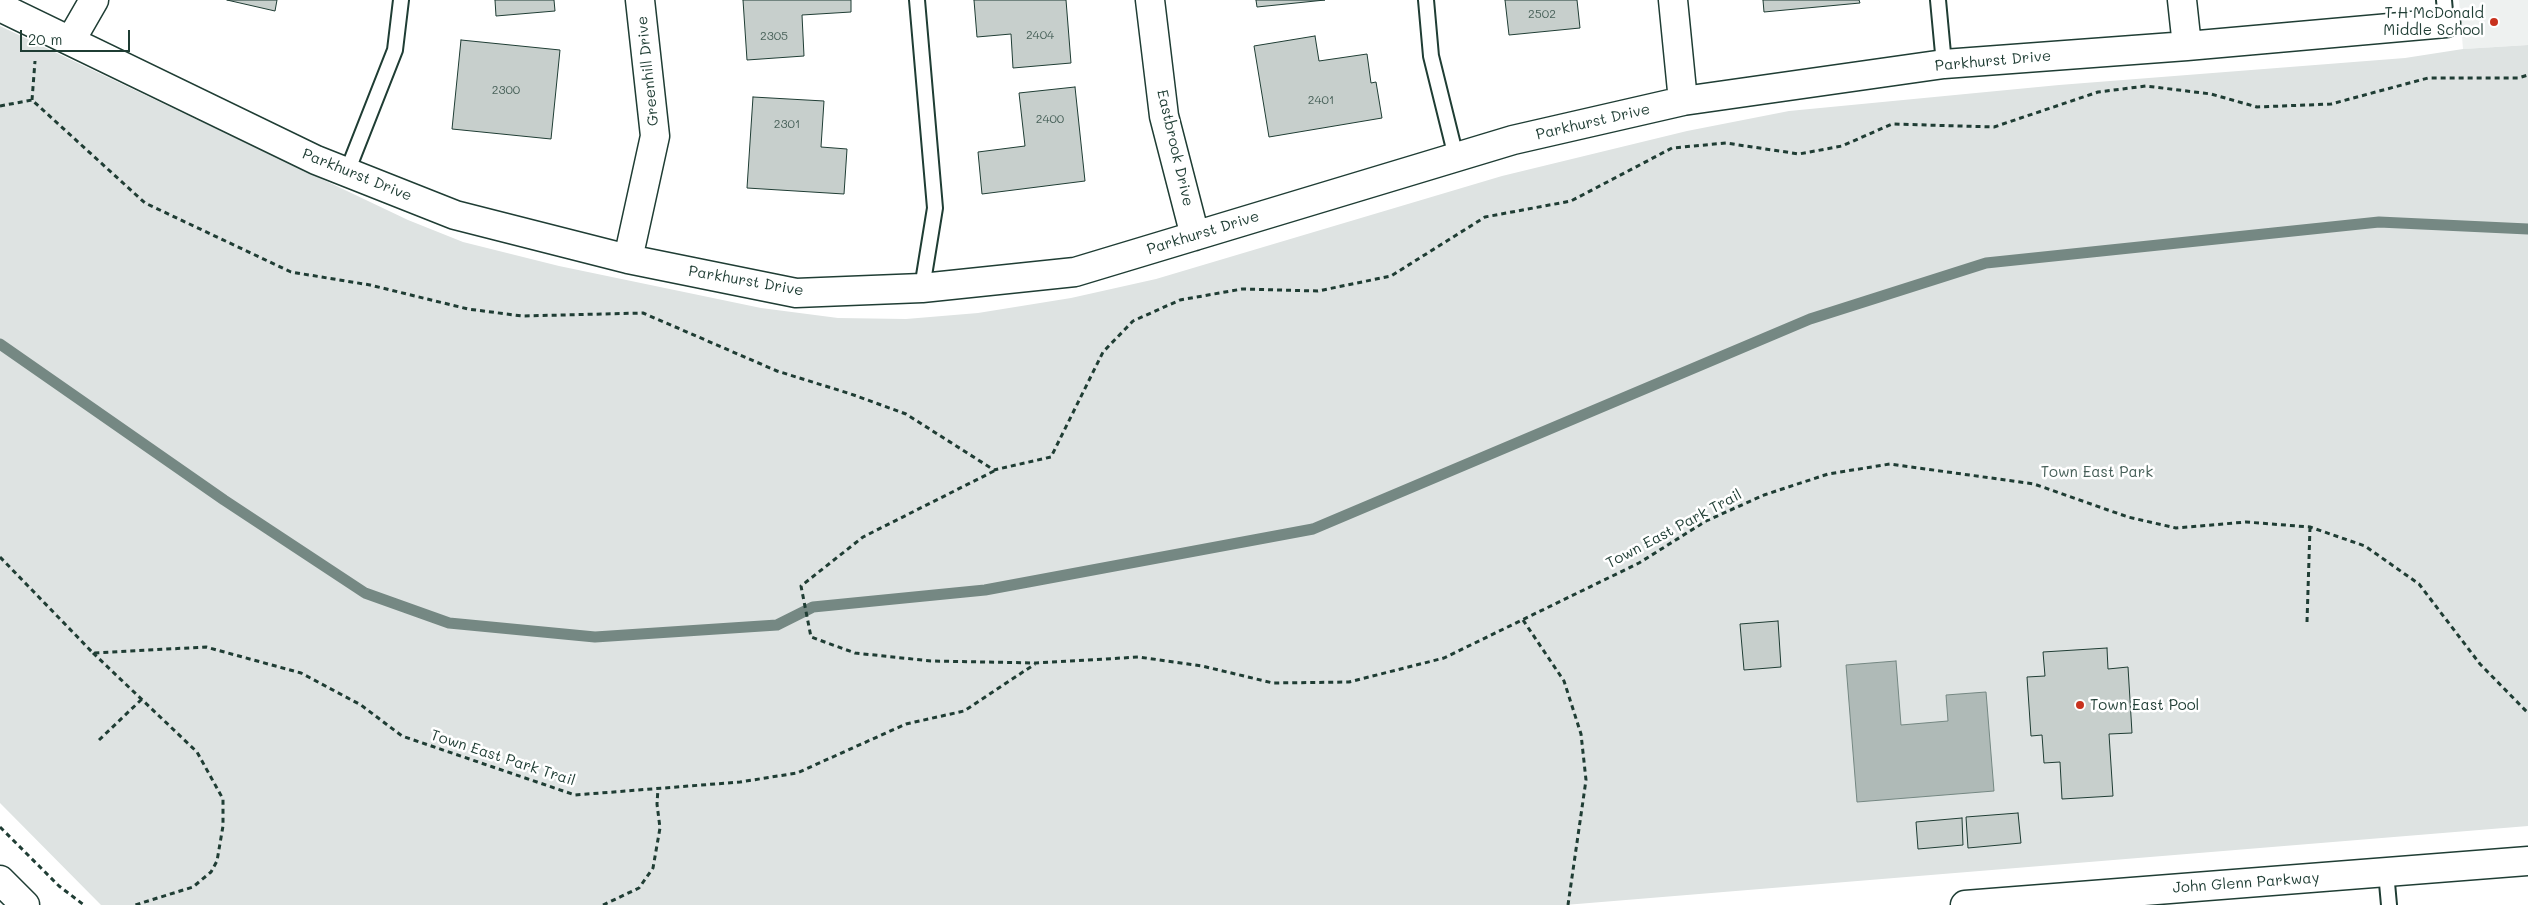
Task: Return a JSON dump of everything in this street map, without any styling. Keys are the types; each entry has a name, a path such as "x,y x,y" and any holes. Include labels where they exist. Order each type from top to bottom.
{"street":[{"path":"70,40 94,0"},
{"name":"Greenhill Drive","path":"628,259 655,136 640,0"},
{"name":"Eastbrook Drive","path":"1150,0 1164,116 1195,236"},
{"path":"1673,0 1683,101"},
{"path":"2182,0 2187,46"},
{"name":"Parkhurst Drive","path":"0,6 316,160 455,215 628,259 796,293 922,288 1075,272 1513,140 1683,101 1944,64 2187,46 2445,11"},
{"name":"John Glenn Parkway","path":"1965,905 2121,899 2386,872 2528,861"},
{"path":"0,880 25,905"}],"lane":[{"path":"347,172 395,50 401,0"},
{"path":"917,0 935,208 922,288"},
{"path":"1426,0 1431,56 1456,157"},
{"path":"1938,0 1944,64"},
{"path":"2386,872 2389,905"}],"path":[{"path":"32,100 36,60"},
{"name":"Town East Park Trail","path":"994,470 863,537 801,586 811,637 855,653 930,662 1036,664 1139,656 1202,666 1273,683 1349,682 1444,658 1639,563 1706,521 1764,494 1828,474 1890,464 2034,484 2128,517 2176,528 2246,522 2310,527 2365,546 2418,584 2480,664 2528,712"},
{"path":"2307,622 2310,527"},
{"path":"0,557 93,653 197,752 223,799 223,826 217,861 211,872 193,886 135,905"},
{"path":"1523,620 1564,681 1580,734 1586,780 1568,905"},
{"name":"Town East Park Trail","path":"93,653 206,646 301,673 361,705 402,736 575,795 740,782 797,773 906,724 964,711 1036,664"},
{"path":"99,740 142,699"},
{"path":"603,905 640,888 654,868 660,828 657,804 658,788"},
{"path":"0,826 59,886 84,905"}],"shaded area":[{"name":"T H McDonald Middle School","path":"2459,0 2528,0 2528,45 2463,49"},
{"path":"1896,661 1901,725 1948,721 1946,695 1986,692 1994,791 1857,802 1846,665"}],"green space":[{"name":"Town East Park","path":"0,26 408,220 463,242 559,266 761,308 838,318 906,319 978,313 1071,298 1156,279 1502,176 1687,131 1789,111 2059,85 2405,58 2463,49 2528,45 2528,826 1565,905 101,905 0,803"}],"building":[{"path":"227,0 277,0 275,11"},
{"path":"495,0 554,0 555,11 496,16"},
{"path":"743,0 851,0 851,12 802,15 804,56 747,60"},
{"path":"974,0 1066,0 1071,63 1013,68 1011,34 977,37"},
{"path":"1256,0 1325,0 1257,7"},
{"path":"1505,0 1577,0 1580,28 1509,35"},
{"path":"1763,0 1859,0 1860,3 1764,12"},
{"path":"1315,36 1319,61 1367,54 1371,83 1376,82 1382,118 1269,137 1254,46"},
{"path":"461,40 560,50 551,139 452,129"},
{"path":"1075,87 1085,181 982,194 978,152 1025,146 1019,93"},
{"path":"753,97 824,101 821,147 847,149 844,194 747,188"},
{"path":"1778,621 1781,667 1744,670 1740,624"},
{"name":"Town East Pool","path":"2107,648 2108,669 2128,667 2132,733 2109,734 2113,796 2062,799 2060,762 2044,763 2042,735 2031,736 2027,677 2045,676 2043,652"},
{"path":"2018,813 2021,843 1968,848 1966,817"},
{"path":"1962,818 1963,845 1918,849 1916,822"}],"waterway":[{"path":"0,344 224,500 365,593 449,623 595,637 777,625 813,607 985,590 1313,529 1810,319 1986,263 2379,222 2528,229"}],"place":[{"name":"T H McDonald Middle School","path":"2494,22"},
{"name":"Town East Pool","path":"2080,705"}]}
